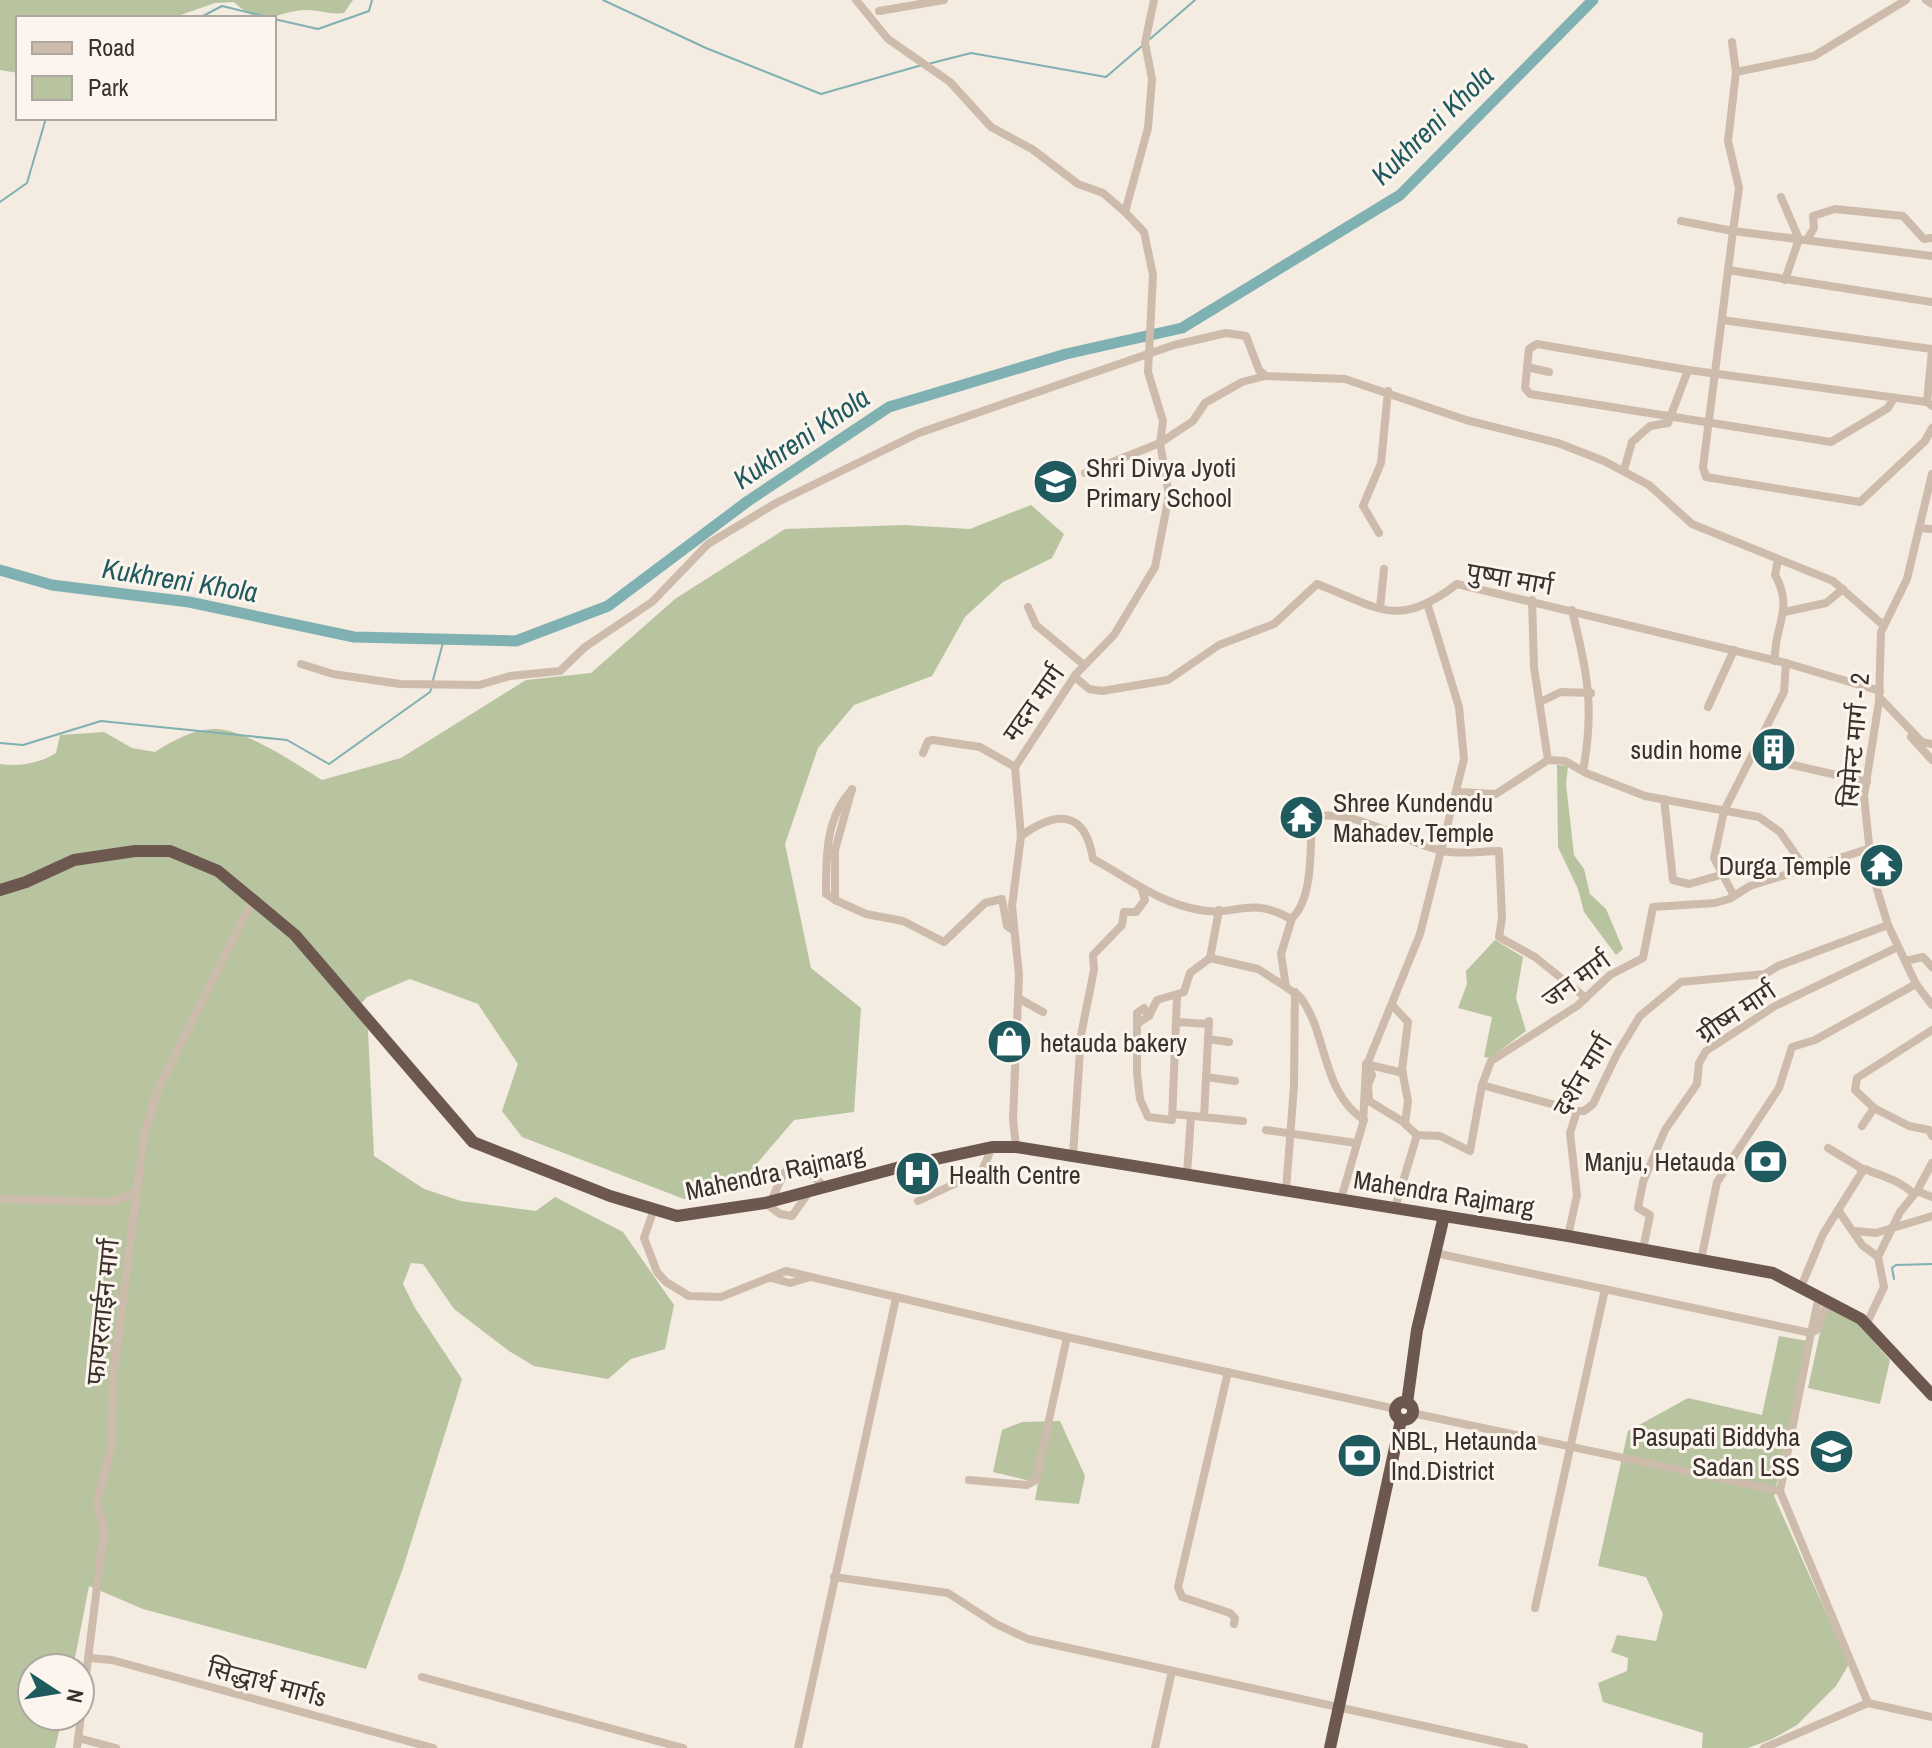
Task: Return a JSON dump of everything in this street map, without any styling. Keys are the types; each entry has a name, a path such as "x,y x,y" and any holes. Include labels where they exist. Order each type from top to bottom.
{"highway":[{"name":"Mahendra Rajmarg","path":"0,890 74,860 121,852 170,851 218,871 295,935 473,1142 527,1165 677,1216 768,1202 992,1147 1016,1147 1568,1236 1773,1273 1824,1298 1866,1325 1932,1395"},
{"path":"1330,1748 1404,1411 1417,1330 1444,1216"}],"street":[{"path":"856,0 888,39 950,82 991,127 1032,149 1078,184 1103,193 1125,212 1148,128 1152,79 1145,43 1154,0"},
{"path":"879,11 944,0"},
{"path":"1736,72 1814,56 1906,0"},
{"path":"1926,0 1932,4"},
{"path":"1732,42 1736,72 1728,141 1739,188 1703,467 1706,477 1860,502 1925,441 1932,428"},
{"path":"1781,197 1804,239"},
{"path":"1785,280 1804,239 1813,231 1813,216 1835,209 1903,216 1924,239 1932,238"},
{"name":"मदन मार्ग","path":"1016,1147 1013,1119 1019,975 1012,906 1021,836 1015,767 1084,665 1114,635 1155,567 1169,495 1160,443 1163,421 1148,372 1153,319 1150,254 1144,232 1125,212"},
{"path":"1681,221 1733,231 1932,256"},
{"path":"1728,270 1932,302"},
{"path":"1722,320 1932,350 1929,404 1894,398 1717,373 1688,370 1537,344 1529,349 1525,392 1831,442 1888,408 1894,398"},
{"path":"301,664 333,674 400,684 479,685 510,676 560,671 585,647 652,602 708,544 776,503 948,420 1073,383 1148,355 1238,332 1246,336 1259,370 1265,376"},
{"path":"1527,367 1549,372"},
{"path":"1624,470 1632,442 1650,426 1664,426 1671,416 1688,370"},
{"path":"1085,473 1160,443 1193,421 1205,403 1242,382 1265,376 1345,379 1388,391 1466,420 1558,443 1624,470 1649,485 1692,524 1833,581 1883,625"},
{"path":"1379,533 1363,506 1381,463 1388,391"},
{"name":"सिमेन्ट मार्ग - 2","path":"1932,474 1902,594 1883,625 1880,694 1867,782 1868,849 1872,873 1888,925 1916,984 1932,1005"},
{"path":"1919,528 1932,529"},
{"path":"1775,661 1784,612 1784,589 1775,575 1778,560"},
{"path":"1380,608 1384,569"},
{"name":"पुष्पा मार्ग","path":"1075,677 1089,689 1102,691 1168,680 1219,645 1274,624 1317,584 1380,608 1403,612 1428,606 1457,584 1786,663 1880,694"},
{"path":"1784,612 1826,603 1843,589"},
{"path":"1532,600 1534,667 1548,760"},
{"path":"1341,1199 1364,1120 1366,1064 1420,934 1458,792 1464,735 1428,606"},
{"path":"1028,607 1036,625 1084,665"},
{"path":"1572,610 1591,693 1589,738 1583,771"},
{"path":"1708,707 1734,650"},
{"path":"1734,896 1714,858 1724,811 1784,692 1786,663"},
{"path":"1540,702 1561,692 1591,693"},
{"path":"1880,694 1922,742 1932,744"},
{"path":"1899,717 1900,724 1932,760"},
{"path":"923,753 928,741 933,740 974,746 1015,767"},
{"path":"1458,792 1504,792 1548,760 1565,761 1645,796 1759,817 1771,824 1805,868"},
{"path":"1780,762 1867,782"},
{"path":"835,900 835,850 852,789 842,800 831,825 826,852 826,894 835,900 866,914 903,921 944,942 985,903 1002,899 1007,926 1013,930"},
{"path":"1664,799 1673,880 1689,884 1724,874"},
{"path":"1286,1190 1294,1086 1290,990 1281,954 1292,918 1300,911 1304,895 1312,817 1368,822 1390,834 1441,850 1467,854 1499,851 1502,918 1499,937 1535,957 1586,998"},
{"path":"1021,836 1045,819 1068,819 1080,825 1086,834 1093,859 1142,890 1200,910 1259,905 1292,918"},
{"name":"जन मार्ग","path":"1417,1135 1440,1136 1470,1151 1482,1085 1491,1061 1586,998 1610,975 1643,958 1653,907 1715,903 1750,886 1868,849"},
{"path":"1073,1156 1081,1035 1094,970 1093,955 1122,925 1124,912 1136,912 1145,900 1142,890"},
{"name":"फायरलाईन मार्ग","path":"91,1652 104,1530 97,1502 112,1444 113,1378 144,1135 157,1092 253,900"},
{"path":"1177,997 1172,1120 1148,1117 1140,1099 1137,1024 1141,1010 1144,1008 1149,1016 1157,1000 1177,997 1187,987 1190,973 1210,958 1219,910"},
{"name":"दर्शन मार्ग","path":"1568,1236 1577,1195 1570,1133 1577,1111 1584,1111 1593,1104 1640,1016 1681,982 1765,974 1778,966 1888,925"},
{"name":"ग्रीष्म मार्ग","path":"1643,1249 1650,1215 1638,1208 1643,1182 1665,1130 1697,1084 1699,1063 1706,1051 1775,1006 1898,947"},
{"path":"1905,961 1923,957 1932,967"},
{"path":"1210,958 1258,969 1290,990 1305,1007 1326,1069 1347,1108 1364,1120"},
{"path":"1701,1260 1717,1182 1779,1088 1792,1047 1815,1040 1916,984"},
{"path":"1018,998 1043,1012"},
{"path":"1392,1005 1408,1022 1403,1073 1408,1101 1405,1124"},
{"path":"1176,1022 1209,1022 1204,1117"},
{"path":"1932,1030 1857,1078 1855,1090 1874,1108 1909,1126 1929,1130 1932,1136"},
{"path":"1208,1039 1229,1042"},
{"path":"1366,1064 1403,1073"},
{"path":"1366,1064 1372,1075 1368,1085 1369,1101 1417,1135 1395,1208"},
{"path":"1206,1077 1235,1081"},
{"path":"1482,1085 1577,1111"},
{"path":"1862,1126 1874,1108"},
{"path":"1173,1114 1243,1121"},
{"path":"1187,1174 1191,1116"},
{"path":"1266,1130 1356,1143"},
{"path":"918,1201 982,1171 992,1147"},
{"path":"1828,1148 1861,1171"},
{"path":"1866,1325 1884,1287 1878,1257 1932,1163"},
{"path":"809,1191 792,1216 780,1214 768,1202 784,1173 792,1167 811,1174 825,1187"},
{"path":"1801,1287 1838,1210 1861,1171 1865,1169 1882,1178 1893,1178 1915,1192 1932,1197"},
{"path":"0,1199 113,1202 137,1191"},
{"path":"654,1209 644,1238 657,1272 677,1291 689,1296 721,1297 786,1271 1067,1337 1780,1491"},
{"path":"1838,1210 1862,1245 1878,1257"},
{"path":"1855,1231 1876,1233 1932,1216"},
{"path":"1435,1253 1811,1333"},
{"path":"1535,1608 1605,1289"},
{"path":"798,1748 896,1298"},
{"path":"1824,1298 1811,1333 1780,1491 1868,1703"},
{"path":"969,1480 1027,1485 1036,1480 1067,1337"},
{"path":"1228,1372 1178,1587 1182,1597 1230,1613 1235,1618 1234,1624"},
{"path":"834,1577 948,1593 996,1624 1028,1639 1524,1748"},
{"name":"सिद्धार्थ मार्गs","path":"96,1659 112,1660 433,1748"},
{"path":"1155,1748 1172,1671"},
{"path":"422,1677 683,1748"},
{"path":"1764,1748 1868,1703 1932,1717"},
{"name":"फायरलाईन मार्ग","path":"77,1748 79,1732"},
{"path":"78,1738 116,1748"}],"green space":[{"path":"0,0 353,0 344,13 306,10 254,16 234,2 215,3 178,16 16,16 16,73 0,70"},
{"path":"1031,505 1064,534 1052,558 1003,582 965,617 932,676 854,705 818,748 785,844 811,968 861,1008 854,1112 794,1120 736,1188 684,1199 522,1137 502,1111 518,1064 478,1004 410,979 367,997 354,1011 368,1030 374,1156 424,1189 461,1201 536,1211 555,1197 623,1232 674,1305 665,1349 631,1359 608,1379 534,1366 454,1309 423,1264 411,1263 403,1284 415,1308 462,1379 403,1568 366,1669 143,1609 89,1586 76,1652 16,1652 16,1732 59,1732 55,1748 0,1748 0,764 29,763 50,756 56,753 60,735 104,732 132,748 155,752 190,734 214,729 254,740 322,780 401,758 526,680 591,673 675,599 785,529 904,525 970,529"},
{"path":"1557,765 1568,766 1566,784 1574,855 1584,869 1590,894 1606,909 1623,949 1616,955 1584,912 1578,889 1558,847"},
{"path":"1495,940 1523,957 1516,998 1526,1031 1490,1058 1484,1057 1492,1017 1458,1008 1467,984 1466,971"},
{"path":"1826,1305 1858,1324 1890,1360 1880,1404 1808,1388"},
{"path":"1779,1336 1808,1341 1774,1496 1849,1664 1836,1686 1797,1725 1748,1748 1702,1748 1703,1733 1603,1702 1598,1683 1627,1671 1628,1658 1611,1652 1617,1635 1656,1641 1663,1614 1646,1577 1598,1566 1628,1431 1688,1398 1762,1415"},
{"path":"1060,1421 1085,1476 1079,1504 1035,1500 1038,1483 993,1472 1002,1430 1022,1422"}],"waterway":[{"path":"276,19 318,29 369,11 372,0"},
{"path":"603,0 706,48 821,94 922,65"},
{"path":"1150,39 1195,0"},
{"name":"Kukhreni Khola","path":"0,570 52,585 189,602 354,637 516,641 608,606 748,501 889,407 1066,354 1182,328 1400,195 1593,0"},
{"path":"203,16 222,6 264,16"},
{"path":"928,64 971,53 1106,77 1142,46"},
{"path":"0,202 27,183 45,120"},
{"path":"433,680 444,639"},
{"path":"0,743 23,745 101,721 287,740 329,764 430,692 432,686"},
{"path":"1894,1279 1892,1268 1896,1265 1932,1264"}],"place":[{"name":"Shri Divya Jyoti Primary School","path":"1055,482"},
{"name":"sudin home","path":"1773,749"},
{"name":"Shree Kundendu Mahadev,Temple","path":"1302,817"},
{"name":"Durga Temple","path":"1882,865"},
{"name":"hetauda bakery","path":"1009,1042"},
{"name":"Manju, Hetauda","path":"1766,1161"},
{"name":"Health Centre","path":"918,1174"},
{"name":"Pasupati Biddyha Sadan LSS","path":"1831,1451"},
{"name":"NBL, Hetaunda Ind.District","path":"1360,1455"}]}
